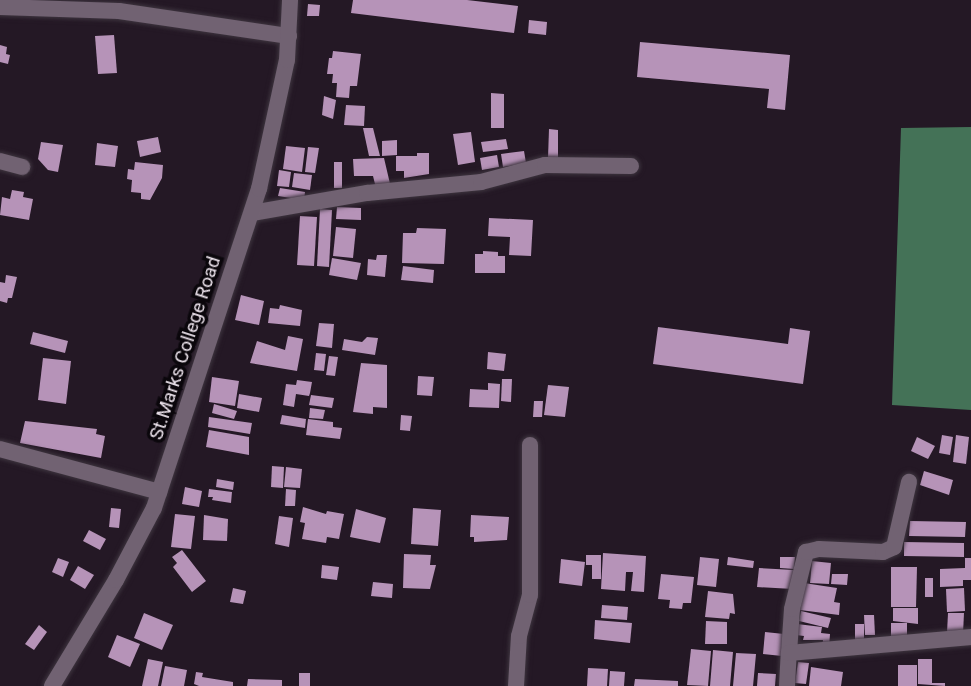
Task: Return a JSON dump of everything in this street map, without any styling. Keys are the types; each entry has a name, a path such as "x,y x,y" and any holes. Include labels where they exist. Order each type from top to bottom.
{"street":[{"name":"St.Marks College Road","path":"52,686 141,536 159,492 252,213 287,60 290,0"},
{"path":"0,7 119,11 289,36"},
{"path":"0,161 22,167"},
{"path":"252,213 367,193 481,182 545,165 631,166"},
{"path":"516,686 519,636 530,595 530,445"},
{"path":"0,449 159,492"},
{"path":"787,686 792,609 806,552 819,549 883,552 894,547 909,482"},
{"path":"789,653 971,637"}],"shaded area":[{"path":"971,127 971,410 892,405 901,128"}],"building":[{"path":"353,0 467,0 518,6 514,33 351,13"},
{"path":"308,4 320,5 319,16 307,16"},
{"path":"529,20 547,22 546,35 528,33"},
{"path":"114,35 117,73 98,74 95,36"},
{"path":"640,42 790,55 785,110 767,108 769,89 637,77"},
{"path":"0,45 7,47 6,54 10,55 8,64 0,62"},
{"path":"333,51 361,54 357,86 350,86 349,98 336,97 337,83 332,83 333,74 327,74 329,58 332,58"},
{"path":"491,93 504,94 504,128 491,128"},
{"path":"324,96 336,100 333,119 322,115"},
{"path":"346,105 365,106 364,126 344,125"},
{"path":"363,128 373,128 380,156 369,156"},
{"path":"549,129 558,130 558,158 548,158"},
{"path":"471,132 475,162 458,165 453,134"},
{"path":"158,137 161,152 140,157 137,141"},
{"path":"506,139 508,149 483,152 481,142"},
{"path":"397,140 397,155 382,156 382,141"},
{"path":"41,142 63,145 58,172 48,170 38,159"},
{"path":"97,143 118,146 115,167 95,165"},
{"path":"286,146 305,148 302,172 283,169"},
{"path":"308,147 319,148 315,173 305,172"},
{"path":"524,151 526,163 503,167 501,154"},
{"path":"417,153 429,153 429,174 404,178 404,171 396,171 396,156 417,156"},
{"path":"497,155 499,167 482,170 480,158"},
{"path":"384,158 391,188 376,188 373,176 354,176 353,159"},
{"path":"135,162 163,165 162,178 150,200 141,199 141,193 131,192 132,180 127,179 128,169 134,170"},
{"path":"334,162 342,162 342,188 334,188"},
{"path":"279,170 291,172 289,187 277,186"},
{"path":"294,173 312,175 310,190 292,187"},
{"path":"280,188 305,192 304,200 278,196"},
{"path":"12,190 24,192 23,197 33,199 29,220 0,215 2,197 10,199"},
{"path":"337,207 361,208 361,220 336,219"},
{"path":"320,209 332,210 329,267 317,266"},
{"path":"300,216 317,217 314,266 297,265"},
{"path":"489,218 533,220 531,256 509,255 510,237 488,236"},
{"path":"336,227 356,229 353,258 333,256"},
{"path":"417,228 446,229 444,264 402,263 403,233 416,233"},
{"path":"483,251 498,252 498,256 505,256 505,273 475,273 475,254 483,254"},
{"path":"377,255 387,255 385,277 367,275 368,259 376,260"},
{"path":"332,258 361,263 357,280 329,275"},
{"path":"403,266 434,270 433,283 401,280"},
{"path":"6,275 17,277 12,298 8,298 7,303 0,301 0,282 5,283"},
{"path":"241,295 264,301 259,325 235,320"},
{"path":"280,305 302,310 300,326 268,323 270,308 279,309"},
{"path":"319,323 334,324 332,348 316,346"},
{"path":"658,327 788,344 790,328 810,331 803,384 653,364"},
{"path":"33,332 68,341 65,353 30,344"},
{"path":"288,336 303,339 297,371 250,363 257,341 285,350"},
{"path":"367,337 378,338 375,355 342,350 344,339 362,342"},
{"path":"488,352 506,354 504,371 487,369"},
{"path":"316,353 326,354 324,371 314,370"},
{"path":"329,356 338,357 335,376 326,375"},
{"path":"43,358 71,361 66,404 38,400"},
{"path":"361,363 387,365 387,408 373,407 373,414 353,412"},
{"path":"418,376 434,377 432,396 417,395"},
{"path":"212,377 239,381 235,406 209,402"},
{"path":"502,379 512,379 511,402 501,401"},
{"path":"297,380 312,382 309,396 296,394 294,407 283,405 286,384 296,385"},
{"path":"488,383 500,384 499,408 469,407 470,389 488,390"},
{"path":"548,385 569,387 565,417 544,415"},
{"path":"239,394 262,398 259,412 237,408"},
{"path":"311,395 334,398 332,408 309,405"},
{"path":"534,401 543,401 542,417 533,417"},
{"path":"214,404 237,411 234,419 212,413"},
{"path":"310,408 325,410 323,419 309,418"},
{"path":"282,415 306,419 305,428 280,424"},
{"path":"401,415 412,416 410,431 400,430"},
{"path":"209,417 252,423 250,434 208,427"},
{"path":"308,419 333,422 333,427 342,428 340,439 306,435"},
{"path":"25,421 97,429 96,434 105,436 101,458 20,443"},
{"path":"209,430 249,437 249,455 206,447"},
{"path":"942,435 953,437 950,455 939,453"},
{"path":"956,435 969,437 966,464 953,462"},
{"path":"917,437 935,446 928,459 911,451"},
{"path":"272,466 284,467 283,488 271,487"},
{"path":"286,467 302,469 300,488 284,487"},
{"path":"924,471 953,480 949,495 920,485"},
{"path":"217,479 234,482 233,490 216,487"},
{"path":"185,487 202,491 199,507 182,504"},
{"path":"209,489 232,492 231,503 212,500 213,497 208,497"},
{"path":"286,489 296,490 295,506 285,506"},
{"path":"303,507 326,514 327,511 344,514 339,539 327,537 326,543 302,539 305,523 300,522"},
{"path":"111,508 121,509 119,528 109,527"},
{"path":"413,508 441,510 438,546 411,544"},
{"path":"356,509 386,518 380,543 350,537"},
{"path":"175,514 195,516 191,549 171,547"},
{"path":"204,515 228,519 227,541 203,540"},
{"path":"471,515 509,517 507,540 474,542 474,537 470,537"},
{"path":"279,516 293,518 289,547 275,544"},
{"path":"910,521 966,522 965,537 909,536"},
{"path":"89,530 106,539 100,550 83,541"},
{"path":"904,542 964,543 964,557 904,556"},
{"path":"182,550 206,581 192,592 173,567 177,563 172,557"},
{"path":"603,553 646,556 644,592 631,591 633,572 626,572 625,591 601,589"},
{"path":"404,554 431,555 430,565 436,565 430,589 403,588"},
{"path":"586,555 601,555 601,579 592,579 592,565 586,565"},
{"path":"700,557 719,559 716,587 697,585"},
{"path":"728,557 754,561 753,568 727,565"},
{"path":"780,557 795,557 794,569 780,568"},
{"path":"58,558 69,562 63,577 52,572"},
{"path":"965,558 971,558 971,580 963,580 963,586 940,587 940,569 965,568"},
{"path":"561,559 585,562 582,586 559,583"},
{"path":"812,561 831,563 829,584 810,583"},
{"path":"322,565 339,567 337,580 321,578"},
{"path":"78,566 94,575 85,589 70,580"},
{"path":"891,567 917,567 916,607 891,607"},
{"path":"759,568 794,570 793,589 757,587"},
{"path":"661,574 694,577 691,603 683,603 682,609 669,608 670,600 658,599"},
{"path":"832,574 848,574 847,585 831,584"},
{"path":"925,578 933,578 933,597 925,597"},
{"path":"373,582 393,584 392,598 371,596"},
{"path":"804,583 837,588 834,602 840,603 839,615 800,610"},
{"path":"233,588 246,591 243,604 230,602"},
{"path":"964,588 965,611 947,612 946,589"},
{"path":"708,591 733,594 735,614 730,613 729,619 705,617"},
{"path":"602,605 628,607 627,620 601,618"},
{"path":"893,608 918,608 918,624 893,621"},
{"path":"801,611 831,618 828,628 799,621"},
{"path":"144,613 173,625 162,650 134,638"},
{"path":"948,613 964,613 963,634 947,633"},
{"path":"864,615 874,615 875,635 865,635"},
{"path":"595,620 632,623 630,643 594,639"},
{"path":"706,621 727,622 727,644 705,644"},
{"path":"891,623 907,623 907,637 891,637"},
{"path":"797,624 822,627 821,633 830,634 829,648 822,647 823,640 803,640 804,636 796,635"},
{"path":"855,624 864,624 864,643 855,643"},
{"path":"39,625 47,632 34,650 25,644"},
{"path":"765,632 784,634 782,656 763,654"},
{"path":"117,635 140,644 130,667 108,657"},
{"path":"691,649 711,651 708,686 687,685"},
{"path":"713,650 733,652 730,686 710,686"},
{"path":"736,653 756,654 753,686 733,686"},
{"path":"148,659 163,662 158,686 142,686"},
{"path":"918,659 932,659 932,683 945,683 945,686 918,684"},
{"path":"798,662 809,663 806,684 795,683"},
{"path":"898,665 917,665 917,686 898,686"},
{"path":"165,666 187,670 184,686 161,686"},
{"path":"811,667 843,672 841,686 809,686"},
{"path":"588,668 608,669 607,686 587,686"},
{"path":"610,671 625,672 624,686 609,686"},
{"path":"196,672 203,673 202,677 233,682 233,686 199,686 194,684"},
{"path":"299,673 310,673 310,686 299,686"},
{"path":"758,673 776,674 775,686 757,686"},
{"path":"248,679 282,680 282,686 247,686"},
{"path":"635,679 678,681 678,686 634,686"}]}
